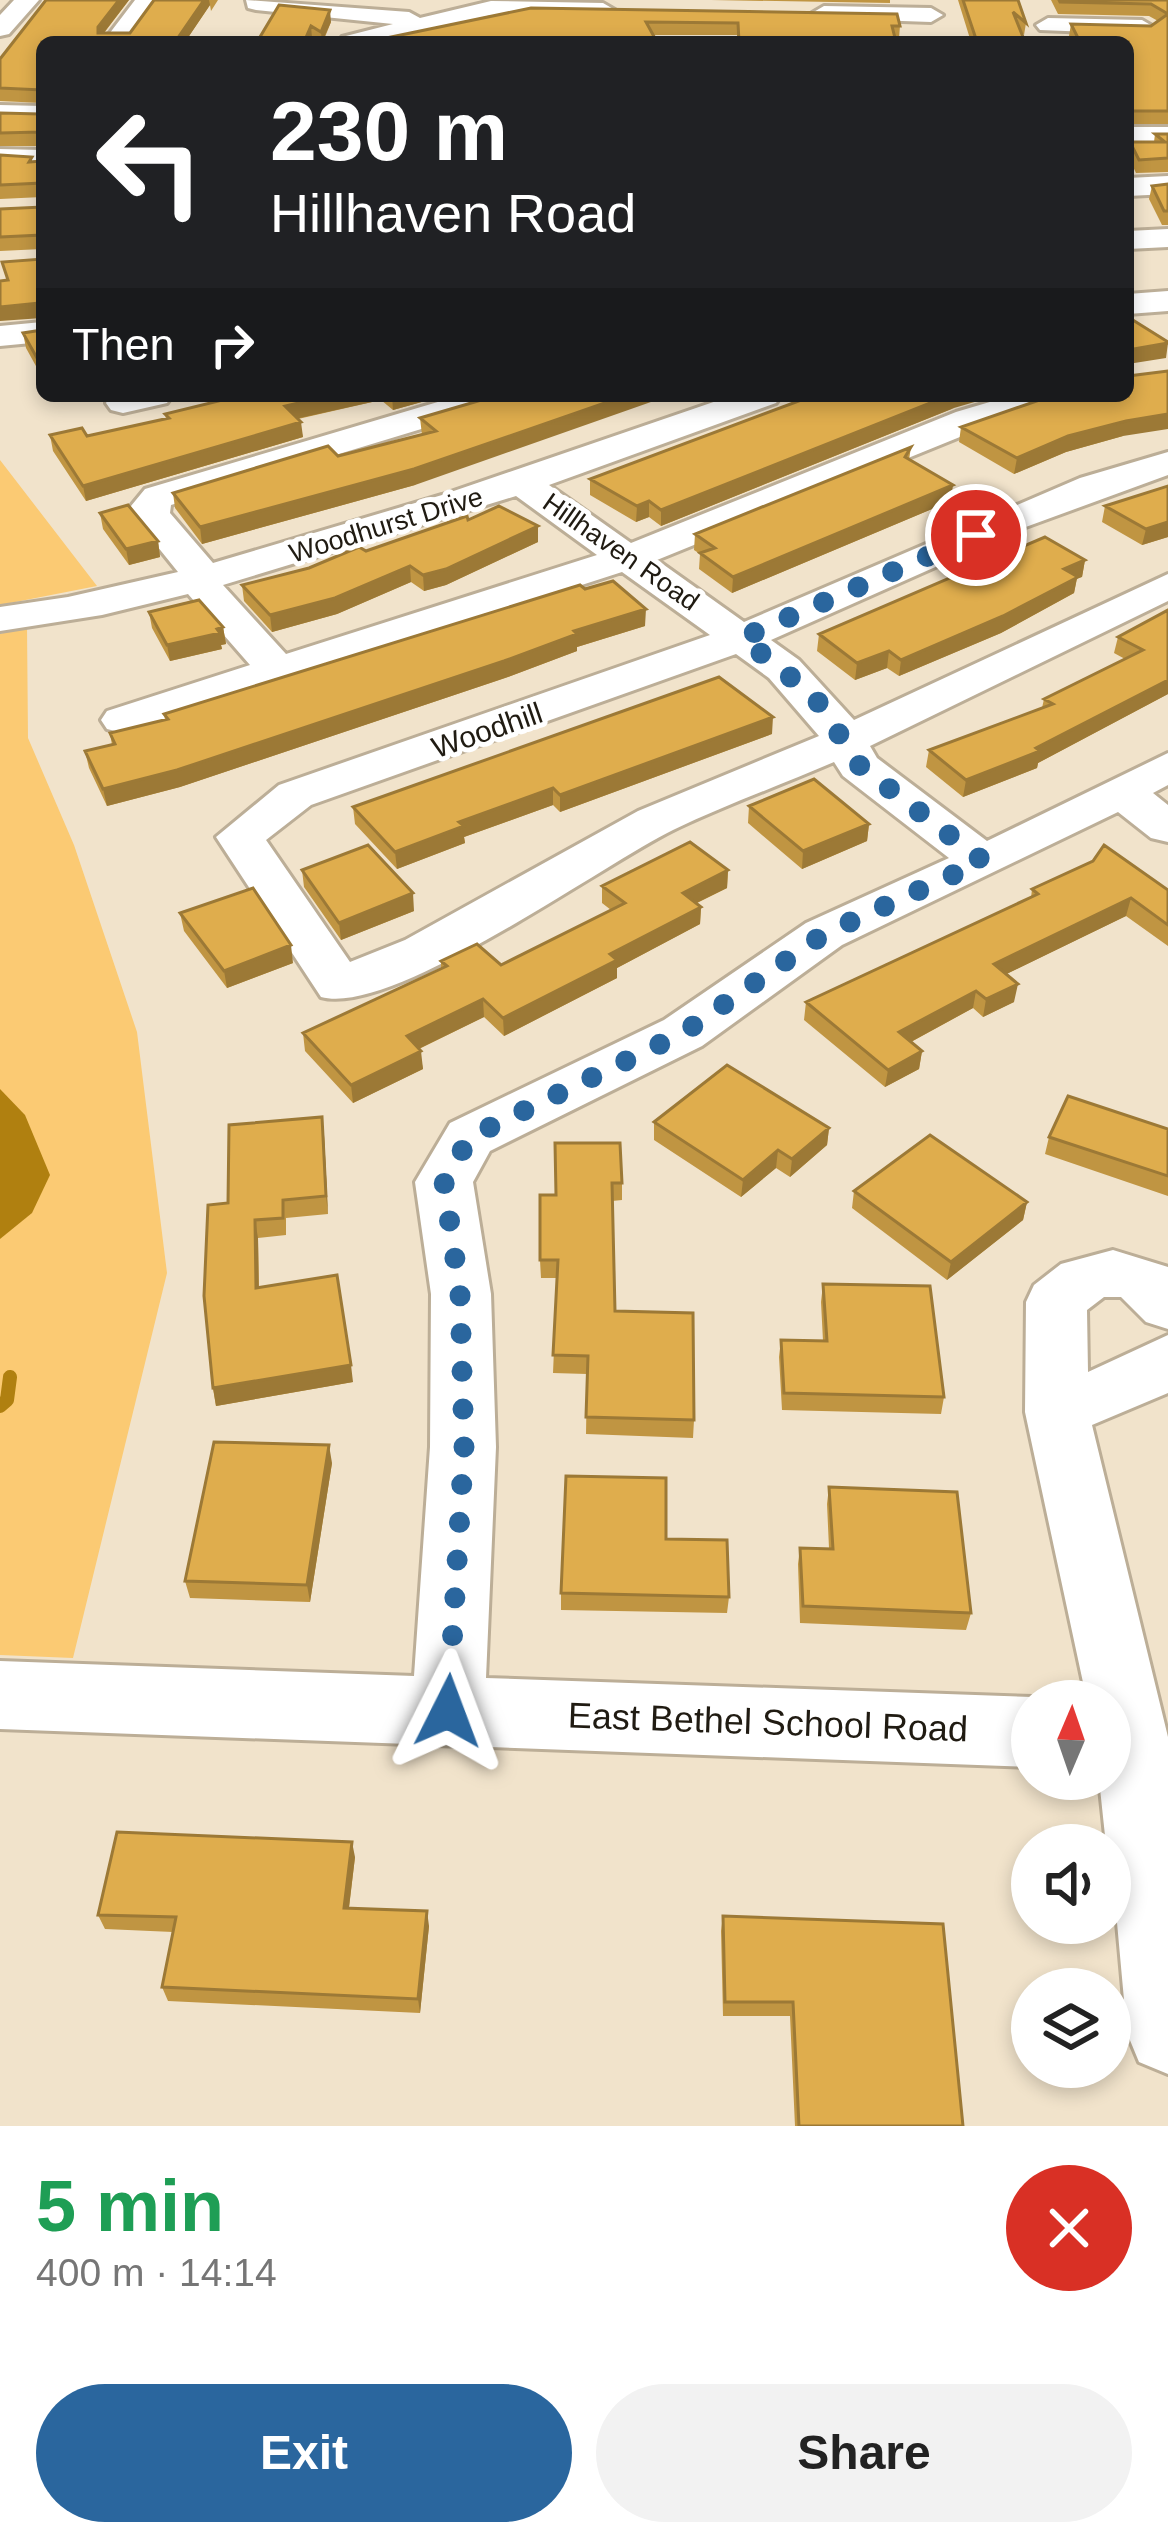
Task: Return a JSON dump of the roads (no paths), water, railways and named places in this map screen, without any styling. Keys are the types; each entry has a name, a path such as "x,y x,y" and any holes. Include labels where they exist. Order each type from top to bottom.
{"street":[{"path":"0,29 27,0"},
{"path":"120,36 147,0"},
{"path":"1036,0 1050,33 1150,22"},
{"path":"238,29 257,1 388,14 426,24"},
{"path":"797,13 929,7"},
{"path":"376,36 491,8 633,10"},
{"path":"0,113 36,114"},
{"path":"1134,135 1168,135"},
{"path":"0,157 36,158"},
{"path":"1134,187 1168,185"},
{"path":"1134,240 1168,238"},
{"path":"1134,304 1168,301"},
{"path":"0,336 36,333"},
{"path":"118,508 475,402"},
{"name":"Woodhurst Drive","path":"0,619 98,607 200,579 522,483 747,402"},
{"path":"123,720 630,557 969,420 1027,402"},
{"name":"Woodhill","path":"845,741 655,820 423,952 339,985 240,837 295,795 742,638 1009,520 1093,486 1168,464"},
{"name":"Hillhaven Road","path":"522,483 742,638 814,696 860,766 983,861"},
{"path":"158,497 150,506 151,515 277,670"},
{"path":"845,741 1168,586"},
{"path":"448,1711 464,1447 460,1294 444,1182 470,1137 683,1033 824,934 1145,780 1168,828"},
{"path":"1168,1305 1157,1288 1119,1273 1094,1272 1072,1283 1056,1302 1057,1412 1136,1735 1168,2033"},
{"path":"1057,1412 1116,1384 1156,1372 1168,1360"},
{"name":"East Bethel School Road","path":"0,1695 1011,1731"}],"waterway":[{"path":"0,1406 7,1400 10,1377"}]}
